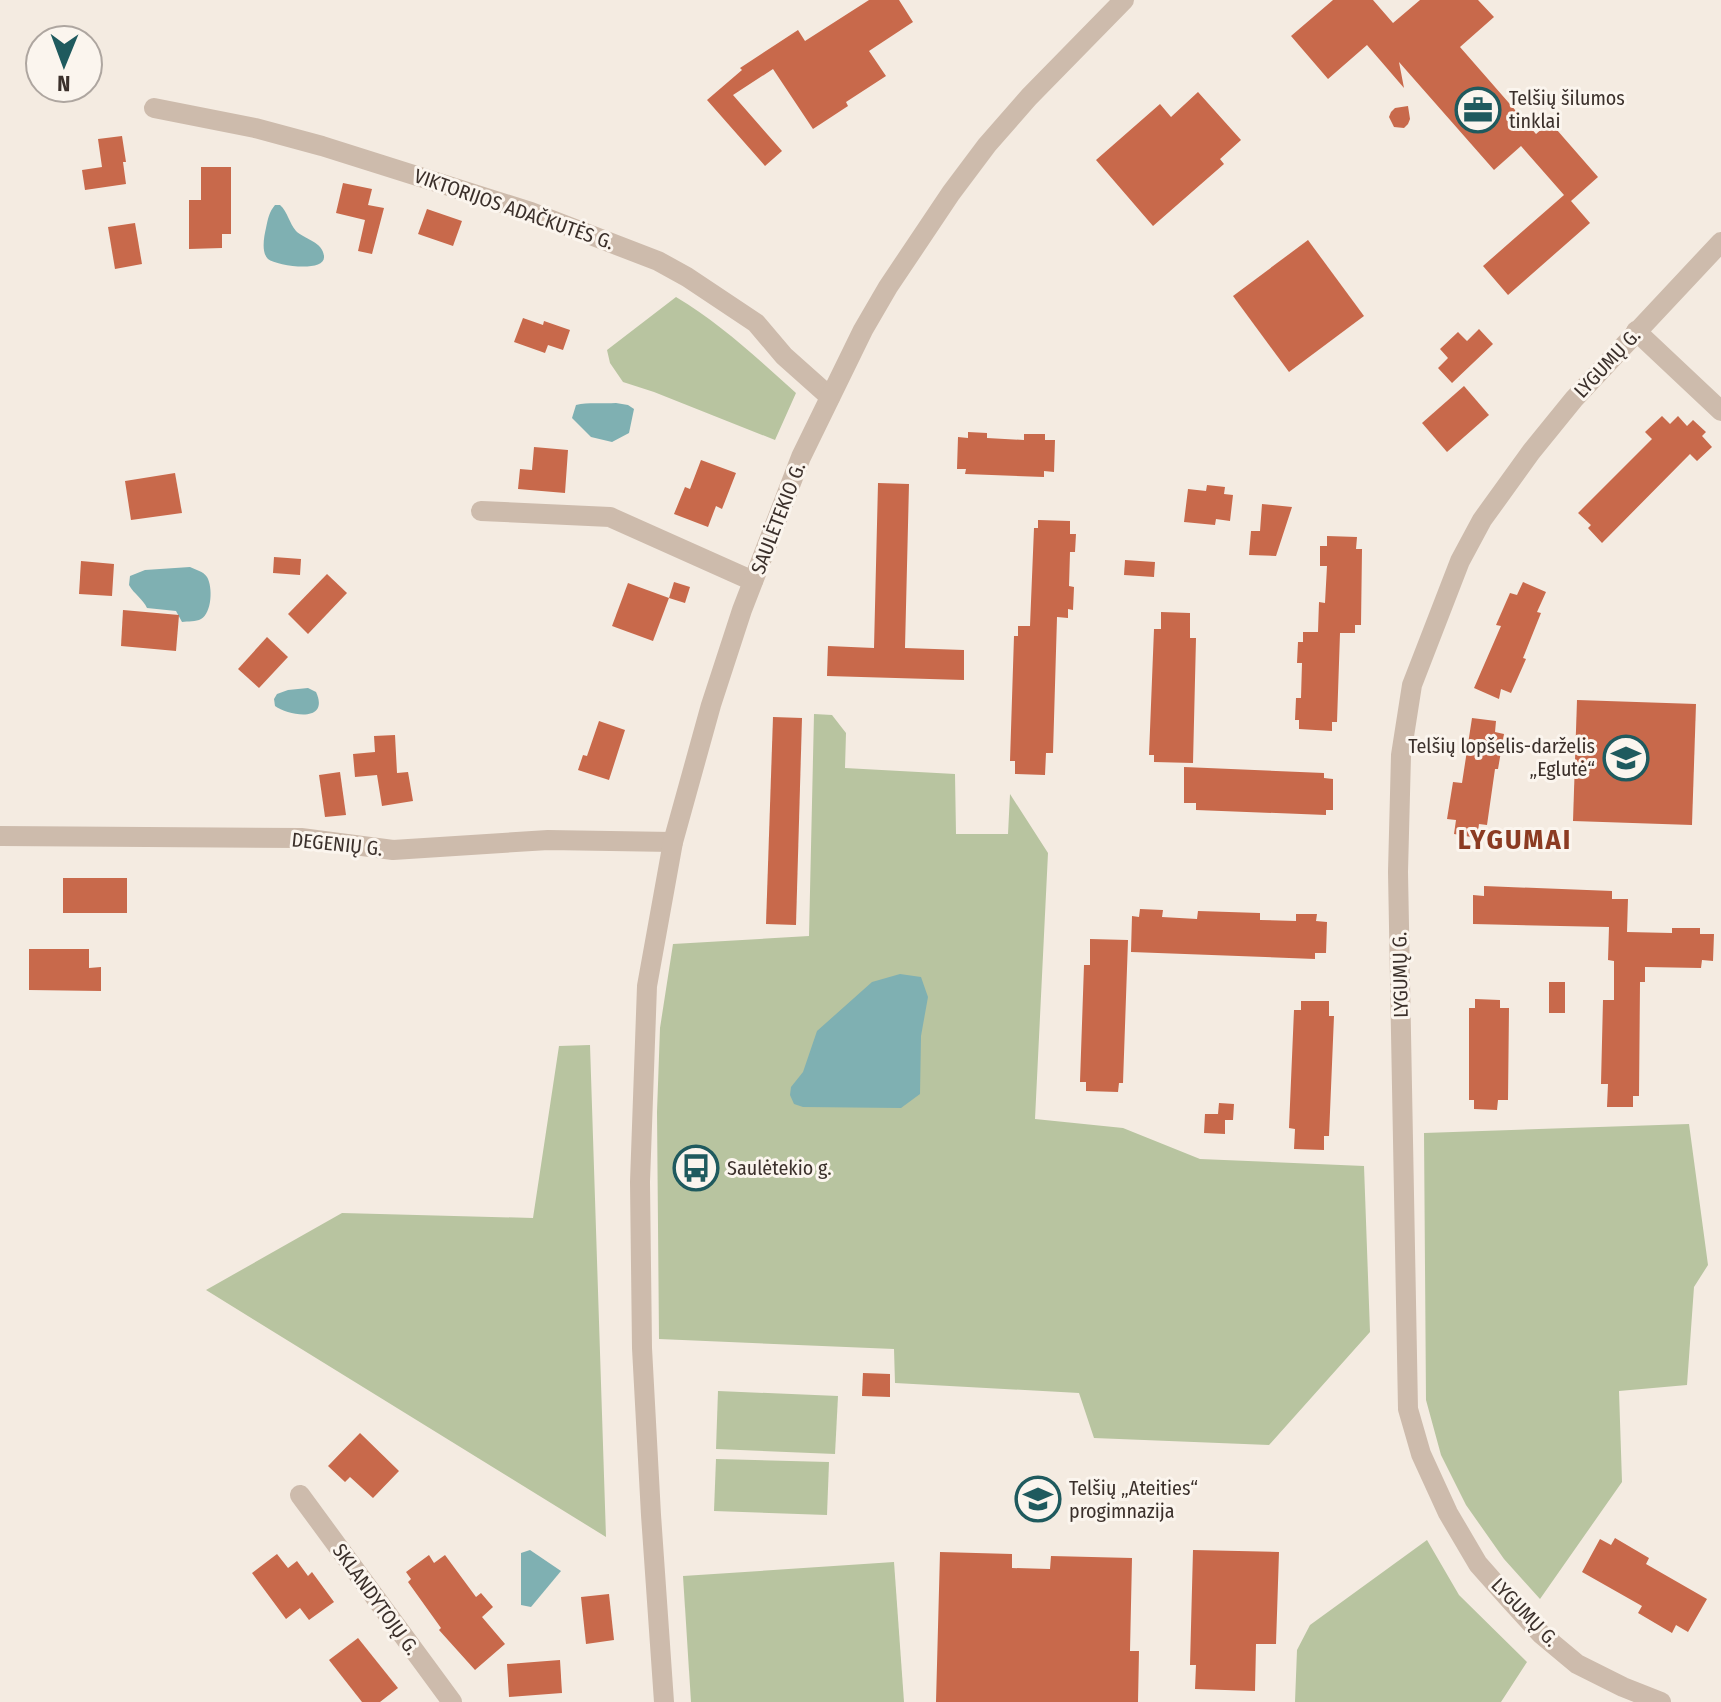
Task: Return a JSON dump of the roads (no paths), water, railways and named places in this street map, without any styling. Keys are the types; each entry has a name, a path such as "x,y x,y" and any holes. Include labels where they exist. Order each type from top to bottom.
{"street":[{"name":"SAULĖTEKIO G.","path":"664,1702 642,1348 640,1182 647,986 673,842 711,705 753,581 801,457 863,330 882,297 987,145 1029,97 1124,0"},
{"name":"VIKTORIJOS ADAČKUTĖS G.","path":"154,108 284,135 531,212 658,261 756,323 784,356 830,397"},
{"name":"LYGUMŲ G.","path":"1661,1702 1577,1664 1541,1634 1478,1564 1448,1513 1421,1454 1408,1409 1398,872 1401,755 1412,685 1460,561 1482,520 1574,399 1721,242"},
{"path":"1636,331 1721,411"},
{"path":"481,511 610,517 753,581"},
{"name":"DEGENIŲ G.","path":"0,836 301,838 393,850 548,840 673,842"},
{"name":"SKLANDYTOJŲ G.","path":"300,1495 452,1702"}],"water":[{"path":"275,205 283,208 296,231 320,247 323,261 317,265 300,266 268,259 264,252 264,240 269,216"},
{"path":"616,403 634,409 629,433 612,442 591,437 572,418 576,405"},
{"path":"190,567 201,572 209,581 209,606 205,616 199,620 182,622 176,611 147,608 129,585 130,576 145,570"},
{"path":"308,688 316,692 319,702 313,713 298,714 275,706 277,694"},
{"path":"900,974 921,977 928,997 921,1036 920,1094 901,1108 803,1107 794,1104 791,1087 803,1072 817,1031 872,982"},
{"path":"530,1550 561,1571 531,1607 521,1605 521,1553"}],"place":[{"name":"Telšių šilumos tinklai","path":"1478,110"},
{"name":"Telšių lopšelis-darželis „Eglutė“","path":"1626,758"},
{"name":"Saulėtekio g.","path":"696,1168"},
{"name":"Telšių „Ateities“ progimnazija","path":"1038,1499"}],"district":[{"name":"LYGUMAI","path":"1515,839"}]}
